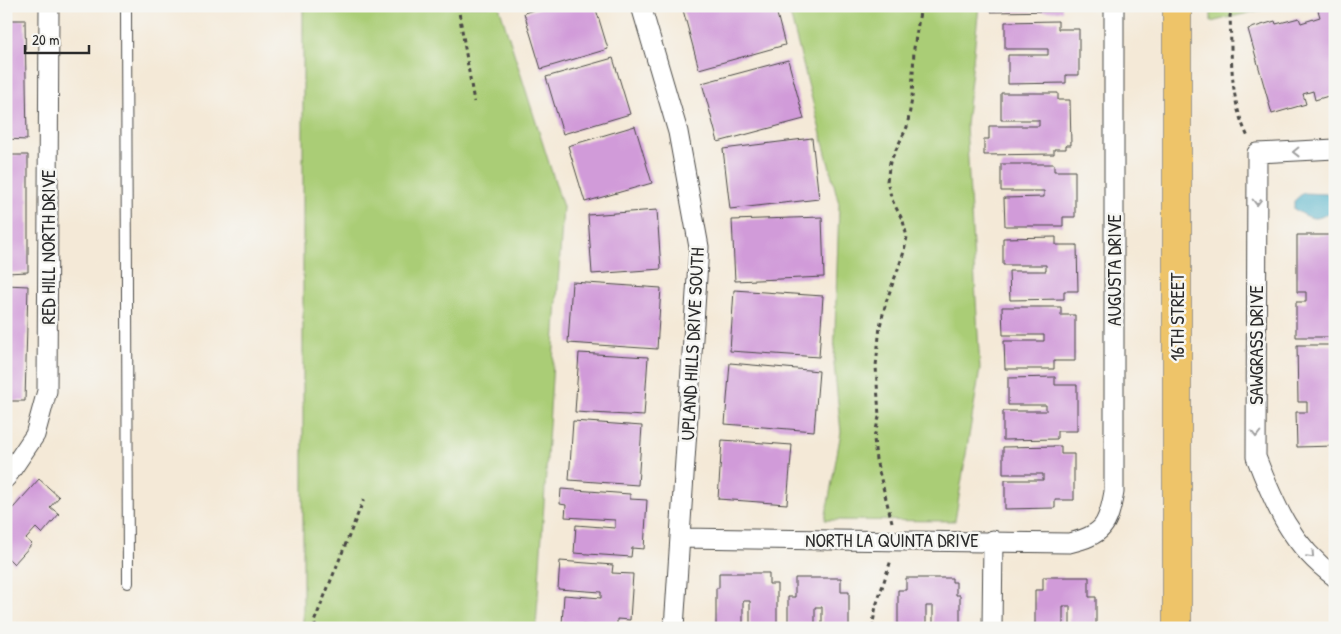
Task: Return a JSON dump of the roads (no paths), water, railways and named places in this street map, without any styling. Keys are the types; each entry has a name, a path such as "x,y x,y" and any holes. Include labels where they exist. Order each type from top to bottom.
{"main road":[{"name":"16TH STREET","path":"1177,6 1177,628"}],"street":[{"name":"RED HILL NORTH DRIVE","path":"6,478 35,435 47,390 49,6"},
{"name":"UPLAND HILLS DRIVE SOUTH","path":"641,6 678,132 699,248 674,628"},
{"name":"AUGUSTA DRIVE","path":"1100,531 1110,516 1114,492 1114,6"},
{"name":"SAWGRASS DRIVE","path":"1335,149 1257,153 1256,457 1272,498 1288,530 1335,577"},
{"name":"NORTH LA QUINTA DRIVE","path":"681,538 993,540 1069,543 1084,540 1100,531"},
{"path":"992,628 993,540"}],"lane":[{"path":"126,6 128,583"}],"water":[{"path":"1303,193 1328,194 1335,199 1333,209 1318,218 1305,215 1294,209 1294,201"}]}
